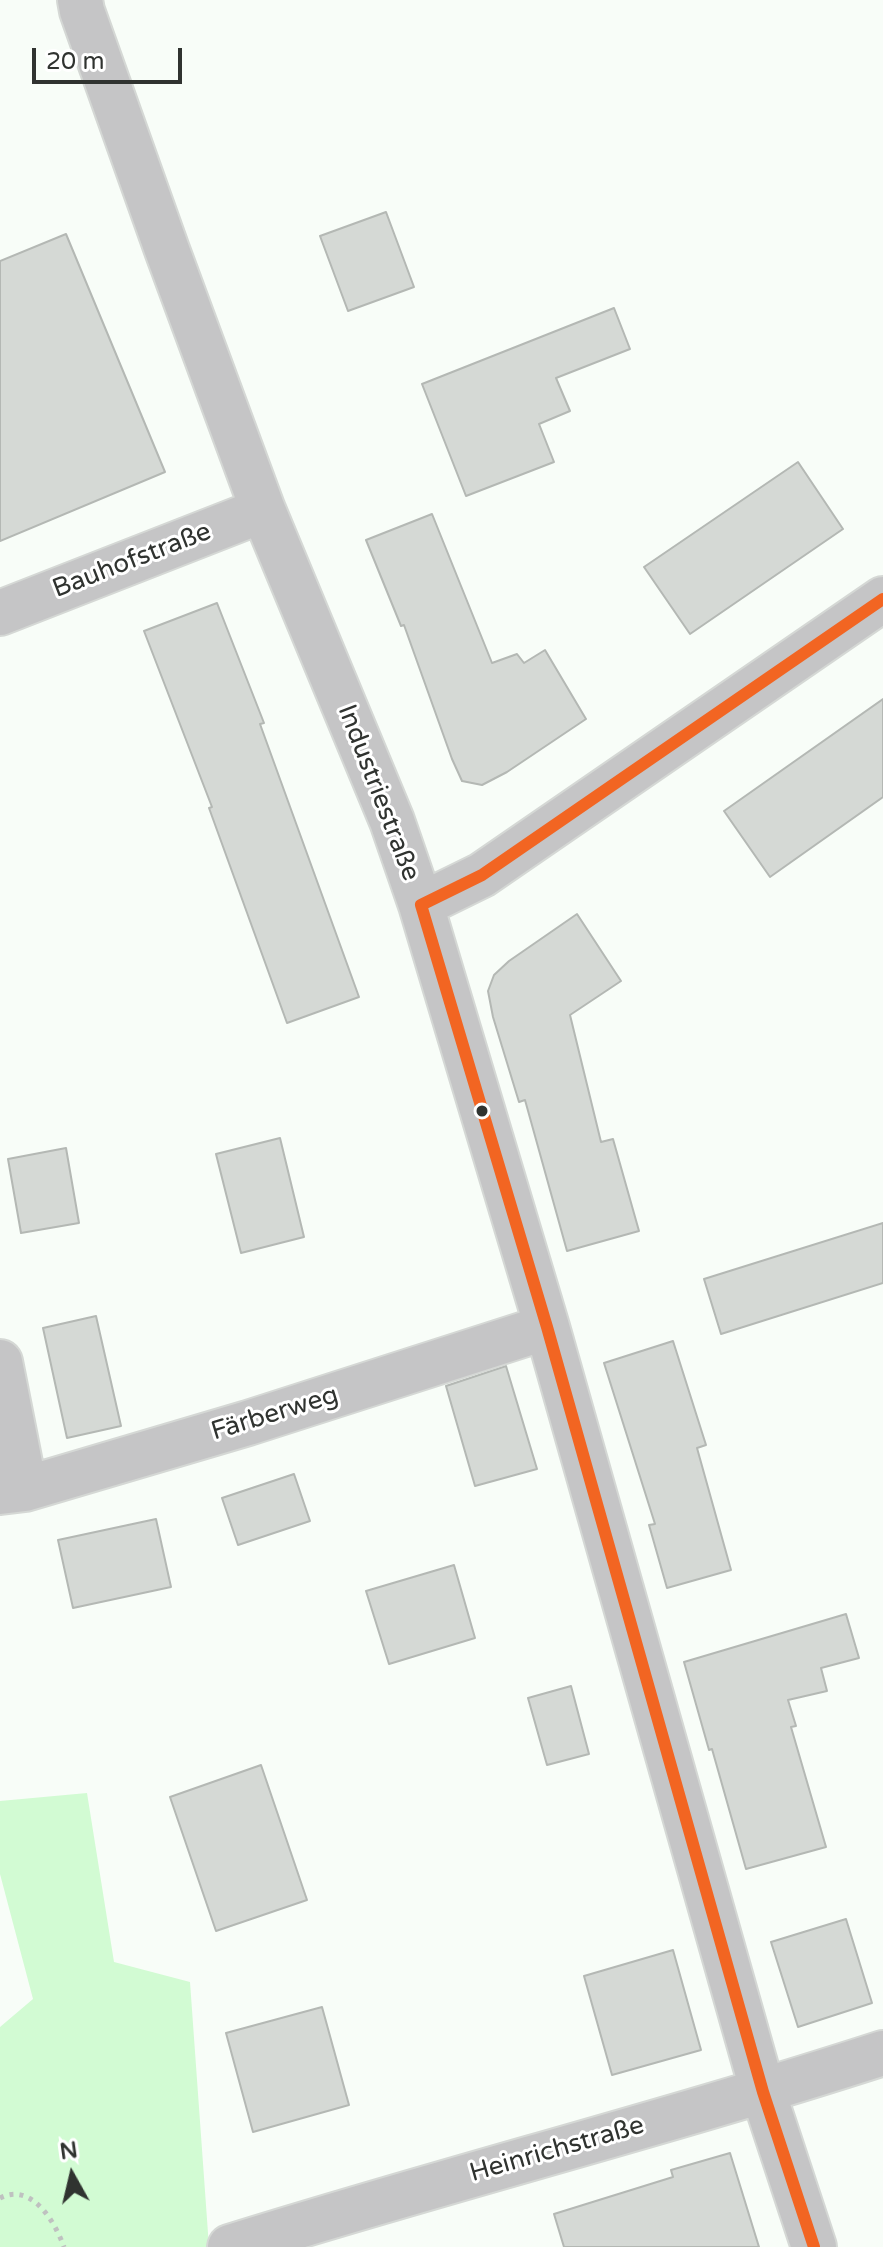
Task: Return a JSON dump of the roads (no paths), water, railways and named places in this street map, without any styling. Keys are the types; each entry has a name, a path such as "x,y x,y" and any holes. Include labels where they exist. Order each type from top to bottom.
{"street":[{"name":"Industriestraße","path":"80,0 157,222 263,510 392,821 421,905 547,1327 763,2092 814,2247"},
{"name":"Bauhofstraße","path":"0,613 263,510"},
{"path":"421,905 482,875 883,599"},
{"name":"Färberweg","path":"13,1490 248,1423 547,1327"},
{"path":"0,1362 13,1490"},
{"name":"Heinrichstraße","path":"230,2247 354,2208 763,2092 883,2053"}]}
